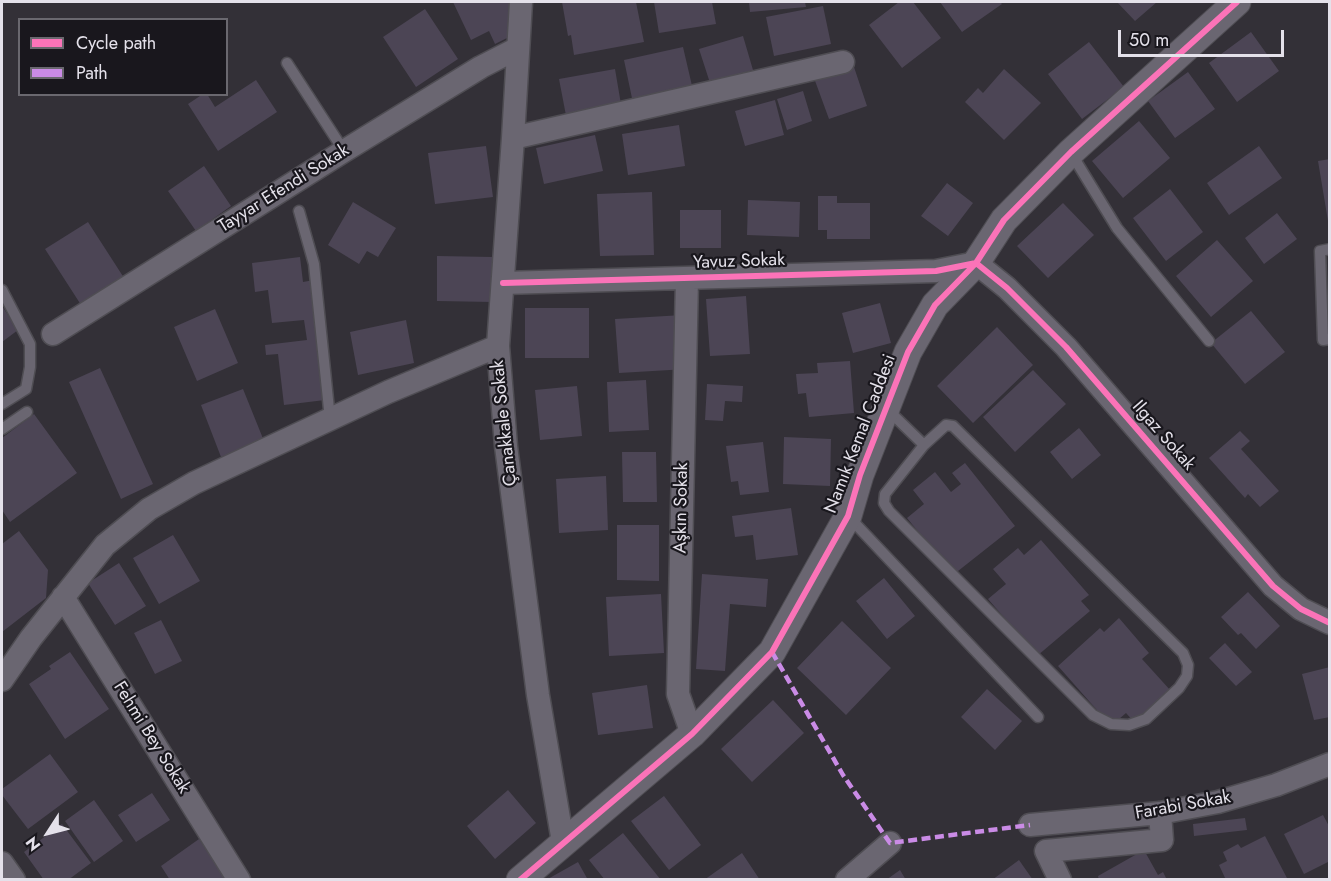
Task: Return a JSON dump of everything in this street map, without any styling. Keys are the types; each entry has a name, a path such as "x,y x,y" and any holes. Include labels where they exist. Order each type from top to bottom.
{"street":[{"name":"Çanakkale Sokak","path":"521,2 498,346 506,446 538,695 563,842"},
{"name":"Namık Kemal Caddesi","path":"519,879 692,734 772,652 848,516 860,475 908,352 935,305 976,263 1004,220 1071,152 1237,2"},
{"name":"Tayyar Efendi Sokak","path":"53,334 344,151 481,67 518,48"},
{"path":"513,138 843,62"},
{"name":"Yavuz Sokak","path":"503,283 936,271 976,263"},
{"name":"Ilgaz Sokak","path":"976,263 1007,288 1066,347 1273,586 1301,609 1329,622"},
{"name":"Aşkın Sokak","path":"687,279 678,694 692,734"},
{"path":"2,680 31,638 105,545 149,509 194,483 330,419 498,346"},
{"name":"Fehmi Bey Sokak","path":"63,597 239,879"},
{"name":"Farabi Sokak","path":"1030,825 1160,813 1218,802 1276,785 1329,764"},
{"path":"1060,879 1046,850 1162,840 1160,813"},
{"path":"847,879 890,843"},
{"path":"2,863 14,879"}],"lane":[{"path":"287,63 344,151"},
{"path":"1071,152 1117,228 1209,341"},
{"path":"299,211 314,264 330,419"},
{"path":"1329,249 1320,251 1323,340 1329,339"},
{"path":"2,290 30,344 30,367 26,389 2,404"},
{"path":"886,408 924,445"},
{"path":"2,429 27,412"},
{"path":"946,425 953,426 1183,653 1188,665 1187,676 1179,688 1146,719 1130,725 1111,724 1093,715 889,511 884,503 885,494 924,445 946,425"},
{"path":"848,516 1038,717"}],"building":[{"path":"453,2 515,2 517,33 495,44 489,31 471,40"},
{"path":"562,2 636,2 644,42 574,55"},
{"path":"654,2 712,2 716,24 659,33"},
{"path":"749,2 805,2 806,7 750,12"},
{"path":"899,2 913,2 941,38 902,68 869,25"},
{"path":"940,2 1000,2 1002,4 962,32"},
{"path":"1117,2 1157,2 1135,21"},
{"path":"823,6 831,44 774,56 766,17"},
{"path":"425,9 458,59 416,87 383,37"},
{"path":"1251,32 1279,71 1237,102 1209,63"},
{"path":"743,36 753,70 710,83 699,49"},
{"path":"1089,42 1124,87 1082,119 1048,74"},
{"path":"683,47 693,90 633,103 624,60"},
{"path":"853,64 867,106 829,119 814,78"},
{"path":"615,69 623,116 568,126 559,79"},
{"path":"1004,69 1041,103 1004,140 965,102 978,88 983,93"},
{"path":"1188,72 1215,109 1175,138 1148,101"},
{"path":"256,80 277,112 218,151 188,104 200,96 208,96 215,107"},
{"path":"803,91 812,121 787,130 777,99"},
{"path":"775,100 784,135 745,146 735,111"},
{"path":"1139,121 1170,158 1123,198 1092,161"},
{"path":"679,125 685,166 628,175 622,134"},
{"path":"595,135 603,171 544,184 536,148"},
{"path":"486,146 493,197 435,204 428,153"},
{"path":"1259,146 1282,178 1229,215 1207,183"},
{"path":"1330,159 1330,221 1328,221 1318,161"},
{"path":"204,166 231,206 196,231 168,191"},
{"path":"947,183 973,203 948,236 921,216"},
{"path":"1170,189 1203,232 1166,261 1133,218"},
{"path":"652,192 654,255 600,256 597,194"},
{"path":"818,196 837,196 837,203 870,203 870,239 827,239 827,230 818,230"},
{"path":"748,200 800,202 799,237 747,235"},
{"path":"353,202 396,228 378,257 367,251 359,264 328,245"},
{"path":"1063,203 1094,235 1048,278 1017,246"},
{"path":"680,210 721,210 721,248 680,248"},
{"path":"1277,213 1297,239 1264,264 1245,238"},
{"path":"88,222 126,281 83,308 45,249"},
{"path":"1217,240 1253,281 1211,317 1176,276"},
{"path":"437,256 493,257 493,302 437,301"},
{"path":"300,257 303,282 314,280 325,400 284,405 278,354 266,355 265,345 307,340 304,320 272,323 268,290 255,292 252,263"},
{"path":"746,296 750,354 710,356 706,299"},
{"path":"880,303 891,343 853,353 842,313"},
{"path":"2,306 18,330 2,342"},
{"path":"525,308 589,308 589,358 525,358"},
{"path":"215,309 238,363 197,381 174,327"},
{"path":"1251,311 1285,352 1245,384 1211,343"},
{"path":"683,315 687,369 619,373 615,319"},
{"path":"406,320 414,363 358,375 350,332"},
{"path":"997,327 1033,365 973,423 937,386"},
{"path":"850,361 854,413 809,417 806,393 798,394 796,374 818,373 817,363"},
{"path":"100,368 153,484 121,499 69,382"},
{"path":"1033,370 1066,404 1015,452 983,417"},
{"path":"646,380 649,430 609,432 607,382"},
{"path":"707,384 743,386 742,402 725,401 723,421 705,420"},
{"path":"577,386 582,436 540,440 535,390"},
{"path":"243,389 264,441 221,457 201,405"},
{"path":"34,414 77,473 10,522 2,510 2,438"},
{"path":"1079,428 1101,455 1072,479 1050,452"},
{"path":"1240,431 1250,441 1241,449 1279,491 1260,507 1248,494 1245,498 1209,458"},
{"path":"784,437 831,439 830,486 783,484"},
{"path":"763,442 769,492 740,495 738,481 731,482 726,446"},
{"path":"622,452 656,452 657,502 623,502"},
{"path":"965,463 1015,526 953,575 907,518 924,504 913,490 935,472 951,492 961,484 952,473"},
{"path":"606,476 608,530 559,533 556,479"},
{"path":"791,508 798,555 756,560 753,535 735,537 732,516"},
{"path":"617,525 659,525 659,581 617,580"},
{"path":"19,531 48,570 46,598 2,632 2,544"},
{"path":"173,535 200,581 159,604 133,558"},
{"path":"1041,540 1089,595 1081,601 1090,611 1037,656 988,599 1006,584 993,569 1018,548 1024,555"},
{"path":"119,563 146,606 115,625 88,583"},
{"path":"702,574 768,579 766,607 730,604 725,671 696,669"},
{"path":"884,578 915,616 887,639 856,601"},
{"path":"1248,592 1280,626 1256,649 1241,633 1238,635 1221,617"},
{"path":"661,594 664,653 609,656 606,597"},
{"path":"1119,618 1149,653 1142,659 1171,691 1135,723 1126,713 1111,726 1058,666 1100,628 1104,632"},
{"path":"161,620 182,661 155,674 134,633"},
{"path":"842,621 891,668 846,715 797,668"},
{"path":"1225,643 1252,672 1236,686 1209,658"},
{"path":"70,652 109,709 65,739 29,684 51,669 49,666"},
{"path":"1330,667 1330,717 1314,720 1302,674"},
{"path":"647,685 653,728 598,735 592,693"},
{"path":"987,689 1022,721 995,750 961,717"},
{"path":"773,700 804,733 752,782 721,749"},
{"path":"50,754 78,792 28,829 2,795 2,789"},
{"path":"508,790 536,823 495,859 467,826"},
{"path":"152,793 170,820 136,842 118,815"},
{"path":"664,796 701,845 669,870 631,821"},
{"path":"94,800 123,841 94,862 65,821"},
{"path":"1323,815 1330,828 1330,861 1304,874 1284,834"},
{"path":"1245,818 1247,830 1194,836 1193,824"},
{"path":"62,824 91,863 68,880 44,880 24,852"},
{"path":"623,833 661,880 605,880 589,860"},
{"path":"1265,836 1288,880 1226,880 1219,865 1227,861 1223,852 1238,844 1241,848"},
{"path":"199,839 228,880 170,880 161,866"},
{"path":"1144,850 1158,875 1163,872 1167,880 1099,880 1098,876"},
{"path":"742,853 760,880 704,880"},
{"path":"1019,860 1033,880 992,880"},
{"path":"578,862 588,880 546,880"},
{"path":"900,870 906,880 886,880"}],"marked path":[{"path":"772,652 843,775 890,843 1030,825"}],"cycle path":[{"path":"520,880 692,734 772,652 848,516 860,475 908,352 935,305 976,263 1004,220 1071,152 1237,2"},
{"path":"503,283 936,271 976,263 1007,288 1066,347 1273,586 1301,609 1330,623"}]}
